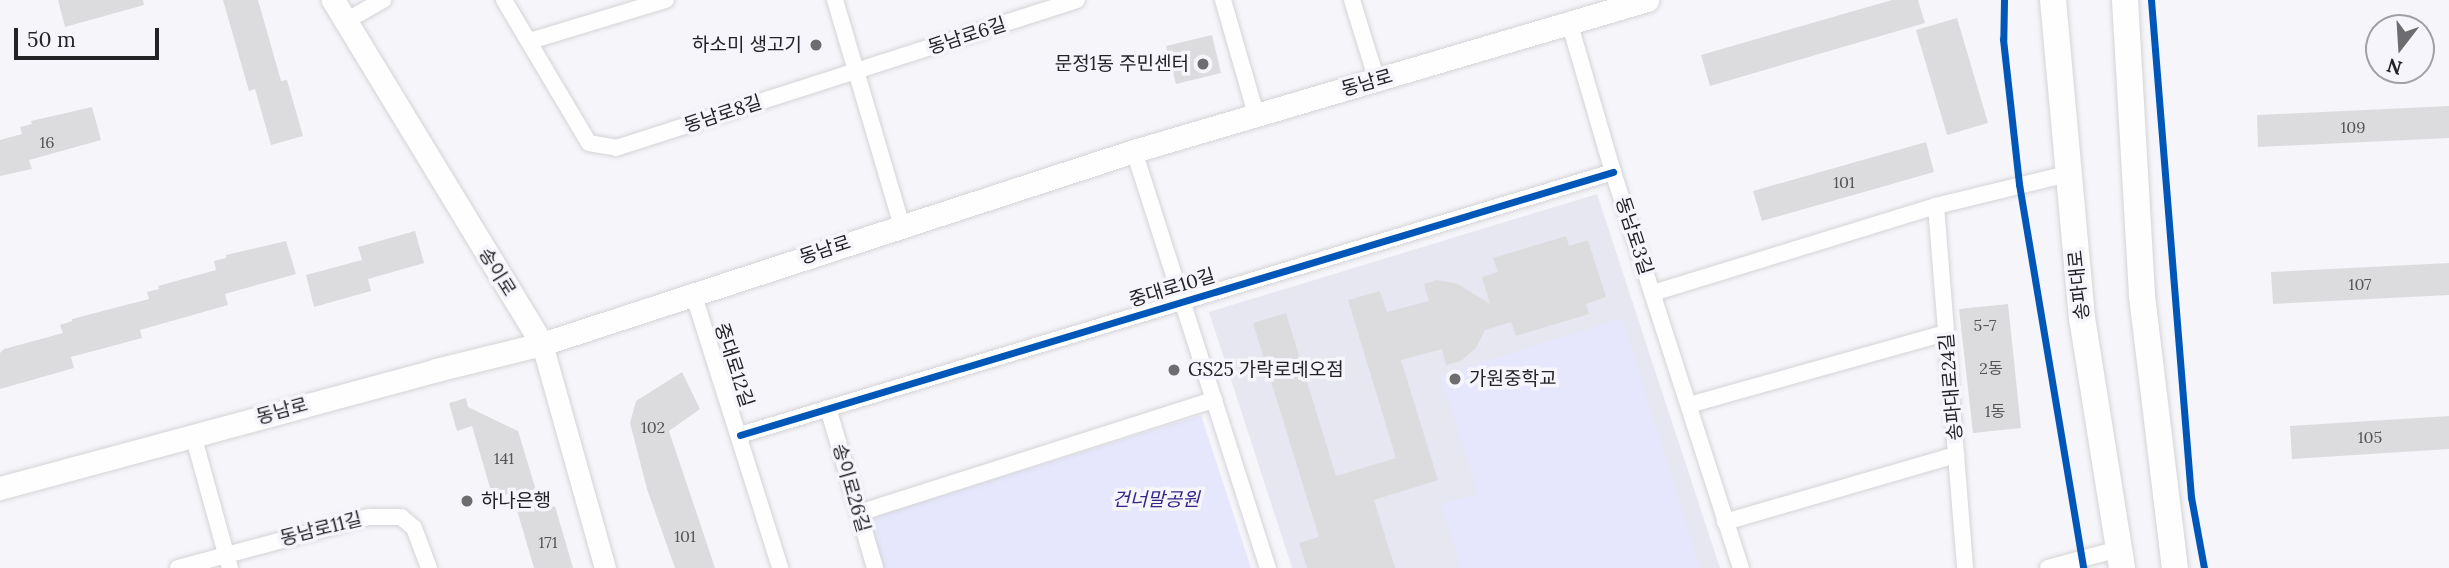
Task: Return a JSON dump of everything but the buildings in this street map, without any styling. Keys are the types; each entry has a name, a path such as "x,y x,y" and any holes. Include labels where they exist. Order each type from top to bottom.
{"main road":[{"name":"송이로","path":"333,0 542,344"},
{"name":"동남로","path":"0,488 542,344 1135,151 1570,25 1647,0"},
{"name":"송파대로","path":"2053,0 2082,318 2121,559"},
{"path":"2125,0 2142,296 2175,568"}],"street":[{"path":"346,21 383,0"},
{"path":"504,0 530,41 666,0"},
{"path":"835,0 902,226"},
{"name":"동남로6길","path":"856,71 1077,0"},
{"path":"1223,0 1256,114"},
{"path":"1352,0 1377,81"},
{"name":"동남로3길","path":"1570,25 1614,172 1741,568"},
{"name":"동남로8길","path":"530,41 589,143 616,148 856,71"},
{"name":"중대로10길","path":"1135,151 1268,568"},
{"name":"중대로10길","path":"740,435 1614,172"},
{"path":"1653,293 1936,206 2067,174"},
{"name":"송파대로24길","path":"1936,206 1965,568"},
{"name":"중대로12길","path":"693,293 780,568"},
{"path":"1689,405 1947,333"},
{"name":"송이로","path":"542,344 601,567"},
{"path":"859,513 1214,400"},
{"name":"송이로26길","path":"828,408 875,568"},
{"path":"193,435 228,561"},
{"path":"1725,522 1956,455"},
{"name":"동남로11길","path":"178,568 228,561 369,517 401,517 414,528 429,568"},
{"path":"2048,568 2121,559"}],"shaded area":[{"path":"1597,194 1720,568 1292,568 1209,312"}],"green space":[{"path":"1622,318 1700,568 1461,568 1441,503 1479,495 1440,376"},
{"name":"건너말공원","path":"1201,415 1251,568 883,568 869,518"}],"cycle path":[{"path":"2004,0 2003,39 2019,184 2083,568"},
{"path":"2151,0 2191,497 2204,568"},
{"path":"740,435 1613,172"}],"place":[{"name":"하소미 생고기","path":"816,45"},
{"name":"문정1동 주민센터","path":"1203,64"},
{"name":"GS25 가락로데오점","path":"1174,370"},
{"name":"가원중학교","path":"1455,379"},
{"name":"하나은행","path":"467,501"}]}
